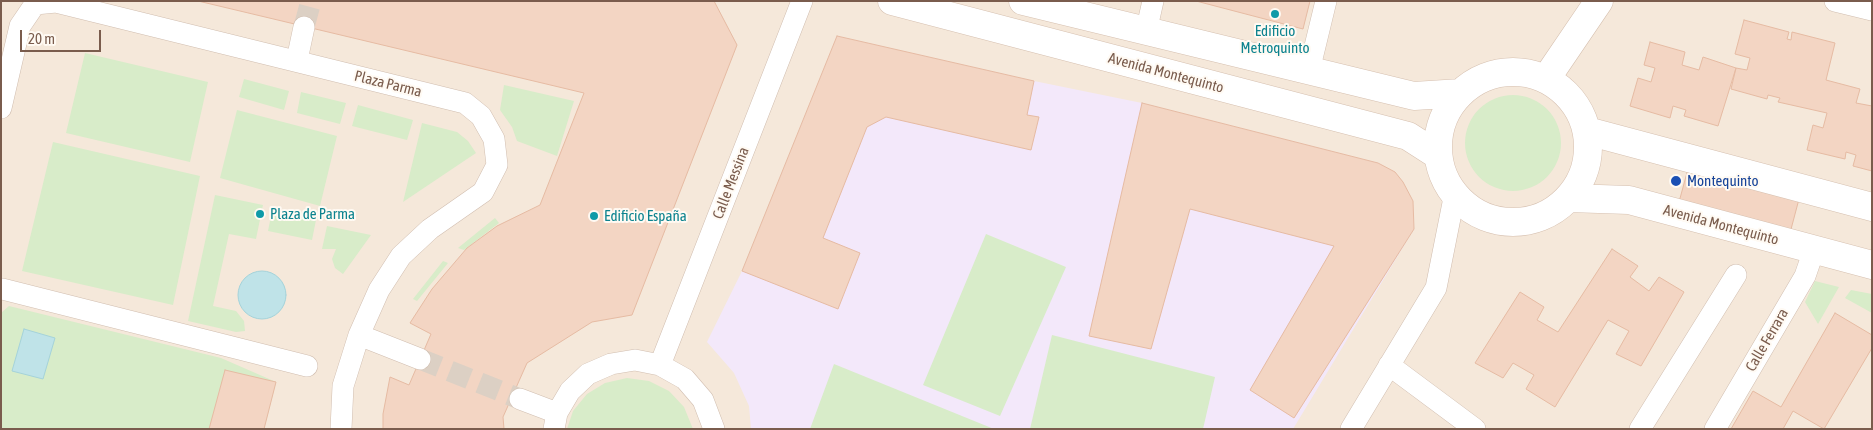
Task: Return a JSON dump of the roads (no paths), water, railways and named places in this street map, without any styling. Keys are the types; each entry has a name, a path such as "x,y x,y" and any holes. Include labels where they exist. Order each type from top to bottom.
{"street":[{"name":"Calle Messina","path":"660,365 802,1"},
{"name":"Avenida Montequinto","path":"892,1 1408,136 1436,154"},
{"path":"1023,1 1414,96 1461,92"},
{"path":"1146,32 1154,1"},
{"path":"1309,71 1326,1"},
{"path":"1546,79 1599,1"},
{"path":"1835,1 1872,10"},
{"name":"Plaza Parma","path":"1,108 20,26 35,4 56,2 465,103 481,116 494,139 496,164 483,192 430,229 401,256 378,290 359,335 343,386 341,429"},
{"path":"297,60 304,26"},
{"path":"1504,71 1526,72 1546,79 1567,94 1581,114 1587,131 1587,158 1582,176 1569,198 1557,208 1537,218 1516,222 1494,220 1454,198 1447,185 1436,154 1441,123 1461,92 1483,77 1504,71"},
{"path":"1587,131 1872,207"},
{"path":"1351,429 1436,288 1454,198"},
{"name":"Avenida Montequinto","path":"1569,198 1629,200 1872,265"},
{"name":"Calle Ferrara","path":"1716,429 1805,276 1814,250"},
{"path":"1640,429 1736,275"},
{"path":"2,289 307,366"},
{"path":"359,335 420,359"},
{"path":"520,400 556,421 570,391 588,374 611,364 636,360 660,365 685,378 703,400 714,429"},
{"path":"1390,365 1475,429"}],"water":[{"path":"257,271 267,271 279,278 286,290 286,300 279,312 267,319 257,319 249,315 242,308 238,300 238,290 242,282 249,275"},
{"path":"24,329 55,338 43,379 12,371"}],"tunnel":[{"path":"304,27 311,1"},
{"path":"420,359 520,399"}],"place":[{"name":"Edificio Metroquinto","path":"1275,14"},
{"name":"Montequinto","path":"1676,181"},
{"name":"Plaza de Parma","path":"260,214"},
{"name":"Edificio España","path":"594,216"}]}
